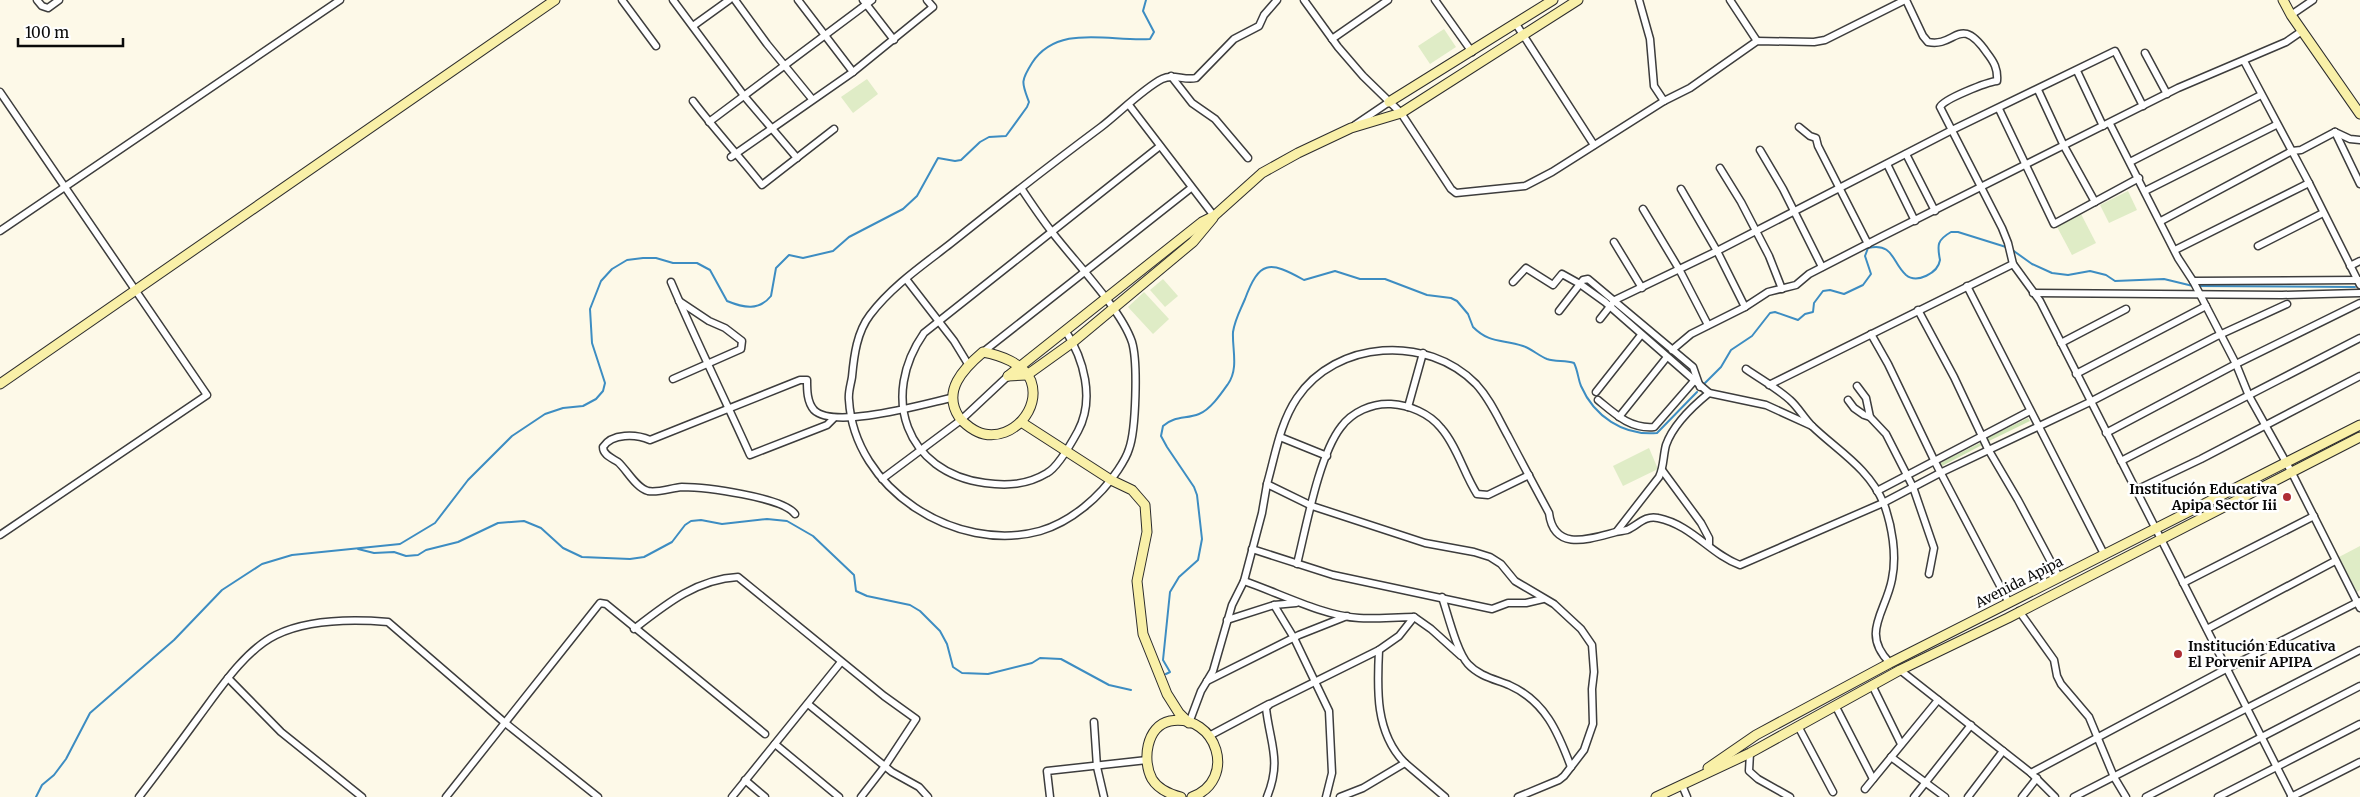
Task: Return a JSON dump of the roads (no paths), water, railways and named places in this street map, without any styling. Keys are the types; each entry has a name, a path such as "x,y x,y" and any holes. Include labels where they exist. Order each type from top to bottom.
{"street":[{"path":"37,0 42,6 48,8 59,0"},
{"path":"0,231 340,0"},
{"path":"622,0 656,46"},
{"path":"674,0 745,97 797,158"},
{"path":"694,26 729,0"},
{"path":"736,0 812,99"},
{"path":"798,0 852,72"},
{"path":"734,155 773,129 894,40 933,7 927,0"},
{"path":"1021,188 1051,232 1113,310 1132,343 1135,390 1133,430 1130,448 1111,480 1096,496 1060,523 1037,532 996,536 966,532 931,516 894,493 860,448 848,400 854,355 871,314 906,279 1021,188 1129,105 1159,80 1171,76 1189,80 1196,78 1234,39 1259,26 1264,15 1277,0"},
{"path":"1304,0 1363,76 1400,113 1451,189 1456,193 1525,186 1552,172 1664,101 1690,88 1757,41 1814,42 1825,40 1905,0 1923,36 1928,42 1938,42 1957,34 1971,34 1977,38 1996,68 1997,81 1980,85 1966,94 1942,102 1940,107 2008,243 2013,264 2040,301 2292,797 2360,762"},
{"path":"1332,38 1388,0"},
{"path":"1435,0 1472,52"},
{"path":"1351,128 1389,102 1553,0"},
{"path":"1008,376 1027,376 1073,342 1193,242 1214,216 1262,173 1298,153 1351,128 1400,113 1578,0"},
{"path":"1639,0 1650,39 1654,86 1664,101"},
{"path":"1730,0 1757,41"},
{"path":"2283,0 2291,15 2360,114"},
{"path":"2291,15 2313,0"},
{"path":"709,122 825,36 867,1 894,40"},
{"path":"0,384 550,2"},
{"path":"1516,24 1594,145"},
{"path":"1672,350 1683,339 1745,307 1768,292 1796,285 1822,267 1981,187 2167,94 2286,42 2302,31"},
{"path":"1600,319 1615,300 1755,232 1952,130 2115,52 2143,106"},
{"path":"2145,53 2167,94"},
{"path":"2244,61 2359,282"},
{"path":"2031,773 2226,669 2359,604 2335,562 2292,473 2249,396 2236,364 2193,280 2175,250 2139,178 2077,71"},
{"path":"1171,76 1192,103 1215,119 1248,158"},
{"path":"2038,90 2064,146 2095,202"},
{"path":"0,92 207,395 0,535"},
{"path":"2130,162 2260,94"},
{"path":"693,100 734,155 762,185 834,129"},
{"path":"1129,105 1214,216"},
{"path":"1999,109 2054,224 2139,178"},
{"path":"2145,191 2276,124"},
{"path":"1799,127 1816,138 1868,244"},
{"path":"2161,221 2292,151 2300,150 2334,132"},
{"path":"2334,132 2350,140 2360,140"},
{"path":"2334,132 2360,184"},
{"path":"1065,330 1073,342 1085,379 1086,402 1081,425 1049,472 1027,483 1014,485 975,481 951,474 938,466 920,450 905,424 902,408 905,372 909,360 924,333 1160,146"},
{"path":"1760,150 1775,174 1822,267"},
{"path":"1906,154 1935,211"},
{"path":"1887,164 1914,221"},
{"path":"1720,168 1741,202 1769,256 1782,288"},
{"path":"2175,250 2309,183"},
{"path":"982,352 1003,358 1020,367 1027,376 1033,392 1033,403 1021,422 1000,433 991,434 977,431 961,420 951,398 958,380 968,364 982,352 1191,188"},
{"path":"1681,189 1717,251 1745,307"},
{"path":"1643,209 1679,269 1708,325"},
{"path":"2258,246 2324,212"},
{"path":"882,479 961,420 1008,376 1065,330 1202,222 1214,216"},
{"path":"1614,242 1642,288"},
{"path":"2350,266 2360,261"},
{"path":"1768,385 2013,264"},
{"path":"1513,282 1526,268 1553,285 1562,274 1580,284 1610,306 1700,387 1710,393 1766,405 1790,414 1812,426 1855,461 1877,491 1883,503 1892,539 1893,576 1876,626 1874,638 1882,655 1890,663"},
{"path":"906,279 938,320 968,364"},
{"path":"1558,311 1583,280 1588,279 1693,367 1700,387"},
{"path":"2193,280 2359,282"},
{"path":"671,282 750,455 827,425 834,418"},
{"path":"1966,286 1994,337 2037,426 2104,554"},
{"path":"2033,293 2200,295 2360,293"},
{"path":"673,379 741,349 742,342 725,328 709,321 679,300"},
{"path":"2106,433 2236,364 2360,303"},
{"path":"1189,723 1206,682 1213,671 1232,605 1244,581 1262,513 1267,484 1289,411 1299,394 1329,367 1352,356 1387,349 1423,353 1463,372 1484,393 1549,513 1550,524 1558,534 1568,540 1604,536 1617,531 1624,531 1648,517 1655,517 1681,526 1740,565 1883,503 1988,449 2090,402 2221,335 2287,304"},
{"path":"2076,374 2206,306"},
{"path":"2061,343 2126,309"},
{"path":"1918,310 1954,377 1988,449 2018,500 2058,576"},
{"path":"1871,334 1888,364 1940,473 2009,603"},
{"path":"1596,392 1641,335"},
{"path":"2121,461 2360,338"},
{"path":"1408,407 1423,353"},
{"path":"1618,417 1667,357"},
{"path":"1746,369 1790,400 1812,426"},
{"path":"2136,490 2201,459 2360,376"},
{"path":"795,514 785,505 717,490 683,487 649,491 639,485 627,471 603,450 606,442 612,438 641,436 650,440 793,381 807,380 808,395 814,410 834,418 852,418 951,398"},
{"path":"1598,400 1618,417 1636,425 1654,427 1694,381"},
{"path":"1857,386 1866,398 1870,417 1889,439 1913,488 1934,548 1929,574"},
{"path":"1617,531 1636,508 1662,470 1666,446 1673,430 1710,393"},
{"path":"1848,400 1859,413 1870,417"},
{"path":"1297,564 1327,456 1340,427 1360,411 1383,404 1408,407 1430,418 1442,428 1477,494 1488,495 1529,475"},
{"path":"1877,491 2030,411"},
{"path":"1021,422 1111,480 1132,490 1144,505 1147,532 1137,581 1142,634 1167,694 1179,713 1189,723 1209,736 1216,746 1219,759 1213,778 1204,795 1192,797"},
{"name":"Avenida Apipa","path":"1699,776 1756,735 1890,663 2058,576 2360,425"},
{"name":"Avenida Apipa","path":"1656,797 1750,753 1873,687 1900,670 2292,473 2360,436"},
{"path":"1280,437 1327,456"},
{"path":"1662,470 1701,523 1709,544"},
{"path":"1267,484 1312,506 1425,543 1474,552 1490,557 1501,564 1515,581 1554,604 1581,629 1592,645 1594,672 1592,690 1593,724 1584,750 1559,780 1518,797"},
{"path":"2183,584 2314,516"},
{"path":"1252,548 1334,575 1492,609 1508,603 1526,603 1543,599"},
{"path":"2207,629 2335,562"},
{"path":"634,629 677,596 723,577 738,576 841,662 916,719 885,766 861,797"},
{"path":"1244,581 1298,602 1347,616 1414,617 1431,629 1480,674 1515,688 1537,704 1553,723 1571,767"},
{"path":"1442,597 1464,659"},
{"path":"1227,620 1274,605 1298,602"},
{"path":"446,797 600,603 606,604 634,629 765,734"},
{"path":"1274,605 1294,638 1324,698 1331,725 1332,773 1326,797"},
{"path":"2020,611 2054,660 2057,676 2062,684 2089,718 2114,777 2126,797"},
{"path":"1206,682 1294,638 1347,616"},
{"path":"1209,736 1314,681 1379,650 1399,636 1414,617"},
{"path":"139,797 228,678 259,647 274,636 292,628 338,622 388,622 504,722 598,797"},
{"path":"1379,650 1377,684 1380,714 1387,736 1405,763 1445,797"},
{"path":"2074,797 2360,650"},
{"path":"732,797 841,662"},
{"path":"1900,670 2031,773 2055,797"},
{"path":"228,678 281,732 362,797"},
{"path":"2146,797 2360,686"},
{"path":"1873,687 1901,744"},
{"path":"1865,789 1938,700"},
{"path":"808,704 899,777 909,780 919,787 928,797"},
{"path":"1267,797 1275,766 1275,752 1266,708 1270,704"},
{"path":"1836,707 1873,779"},
{"path":"1180,797 1166,792 1157,785 1150,773 1147,760 1150,739 1158,727 1170,721 1189,723"},
{"path":"1094,722 1097,766 1104,797"},
{"path":"2218,797 2360,724"},
{"path":"1914,797 1971,725"},
{"path":"1798,726 1833,792"},
{"path":"775,744 839,797"},
{"path":"1968,797 2003,751"},
{"path":"1750,753 1749,771 1758,779 1790,797"},
{"path":"1891,757 1945,797"},
{"path":"1050,797 1047,771 1147,760"},
{"path":"1340,797 1363,788 1405,763"},
{"path":"2022,797 2037,778"},
{"path":"745,780 765,797"},
{"path":"1682,785 1687,797"}],"waterway":[{"path":"36,797 42,785 54,775 66,759 90,713 174,640 222,590 262,564 292,555 400,544 435,523 468,480 512,436 545,414 563,408 583,406 596,399 603,391 605,383 592,343 590,309 601,281 612,269 627,260 643,258 656,258 673,263 697,263 710,270 727,301 751,307 761,304 771,296 776,268 789,255 803,258 833,251 849,237 903,209 917,196 938,158 955,161 961,160 980,142 989,137 1006,136 1027,107 1029,102 1023,82 1025,74 1043,51 1056,43 1086,37 1150,39 1154,32 1143,11 1146,0"},
{"path":"1705,383 1721,367 1731,350 1752,336 1770,313 1775,312 1798,320 1805,314 1813,312 1814,303 1823,291 1830,290 1844,294 1863,285 1871,274 1865,256 1868,248 1883,248 1888,251 1906,275 1921,278 1931,273 1938,265 1940,260 1939,243 1951,232 1958,232 2006,247"},
{"path":"2011,249 2032,264 2052,273 2068,275 2090,271 2106,275 2115,281 2164,279 2193,286"},
{"path":"1166,674 1170,672 1163,660 1170,592 1179,577 1198,560 1202,539 1197,495 1194,487 1161,436 1163,426 1171,421 1203,412 1215,401 1228,384 1234,365 1233,332 1235,323 1250,286 1261,271 1274,267 1304,280 1335,271 1360,279 1385,279 1427,295 1451,298 1457,301 1468,314 1473,327 1485,336 1523,346 1547,359 1574,363 1581,386 1594,406 1611,422 1633,431 1657,433 1697,392"},
{"path":"2197,286 2355,287"},
{"path":"358,549 374,553 394,552 406,556 418,555 426,550 458,542 498,523 524,521 541,528 563,548 582,557 630,559 644,557 672,542 685,525 691,521 701,520 722,524 767,519 787,521 813,536 854,575 856,591 867,596 910,605 920,611 940,631 947,644 953,667 962,673 988,674 1032,663 1040,658 1061,659 1109,685 1131,690"}],"place":[{"name":"Institución Educativa Apipa Sector Iii","path":"2287,497"},
{"name":"Institución Educativa El Porvenir APIPA","path":"2178,654"}]}
